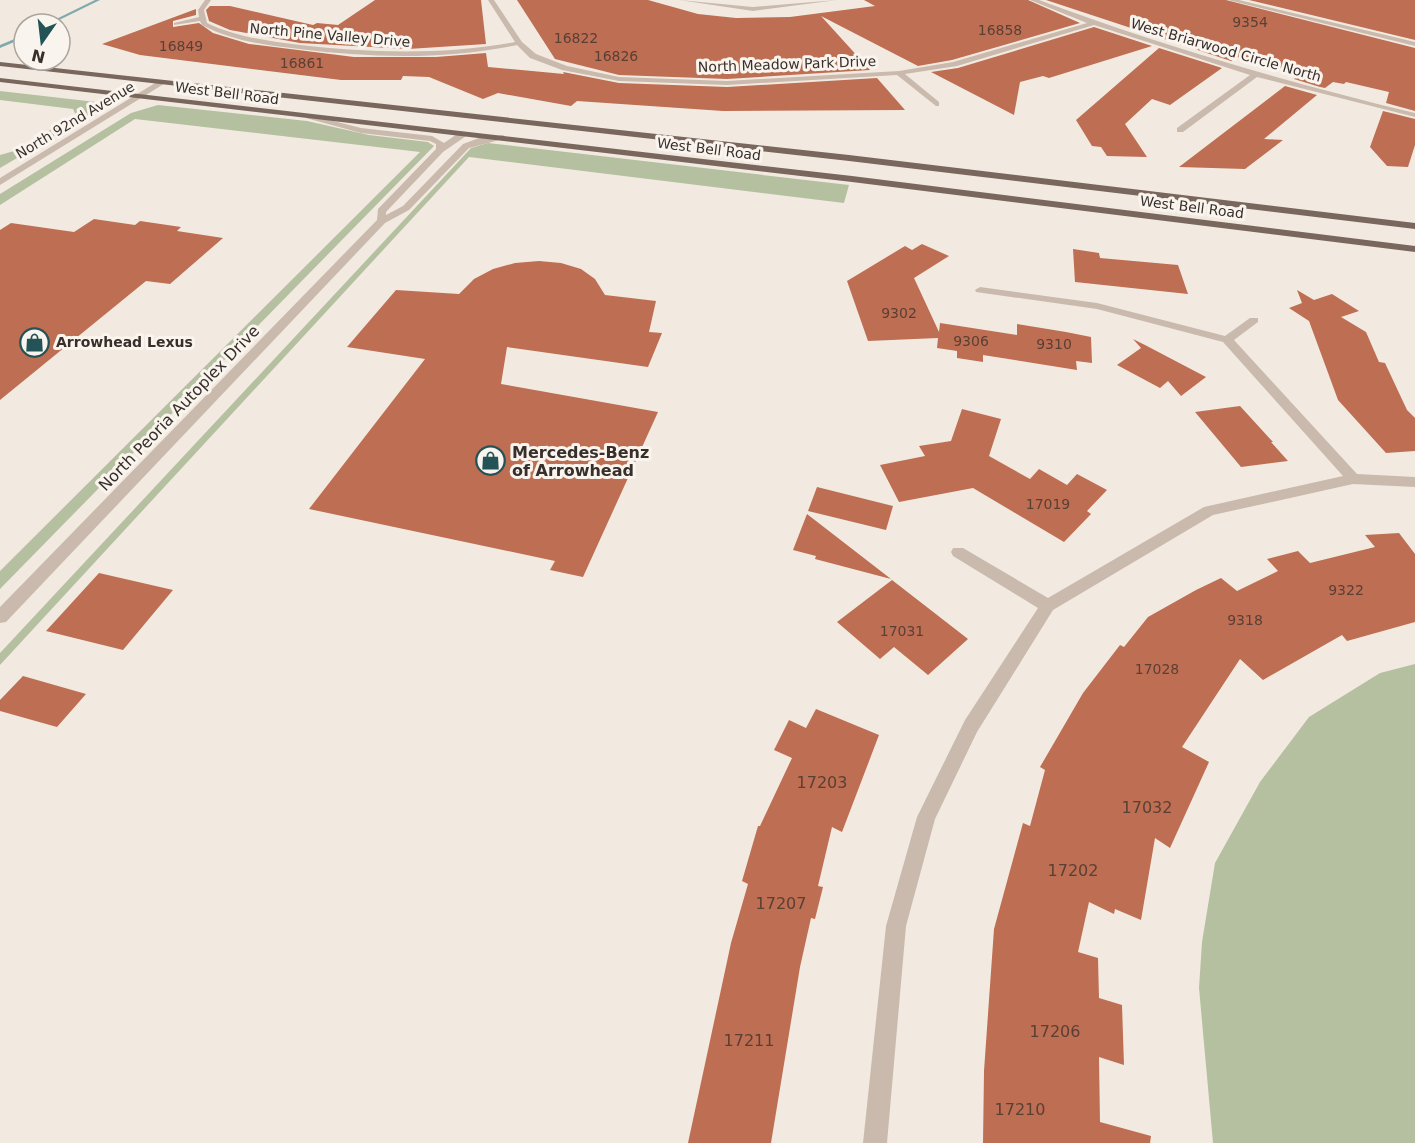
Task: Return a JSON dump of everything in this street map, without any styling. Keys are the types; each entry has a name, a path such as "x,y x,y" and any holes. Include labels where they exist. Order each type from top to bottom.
{"main road":[{"name":"West Bell Road","path":"0,64 665,138 1415,226"},
{"name":"West Bell Road","path":"0,80 503,138 1415,249"},
{"path":"463,134 492,128 590,137 665,138"}],"street":[{"path":"176,24 202,20 201,10 208,0"},
{"name":"North Meadow Park Drive","path":"491,0 519,43 533,56 589,74 618,79 727,83 899,73 965,61 1093,23"},
{"path":"682,0 753,9 834,0"},
{"name":"West Briarwood Circle North","path":"1033,0 1093,23 1256,74 1415,115"},
{"path":"1232,0 1415,44"},
{"name":"North Pine Valley Drive","path":"202,20 216,31 236,38 372,53 449,53 519,43"},
{"name":"North Meadow Park Drive","path":"899,73 936,104"},
{"path":"1180,130 1256,74"},
{"name":"North 92nd Avenue","path":"0,182 163,82"},
{"path":"309,116 361,130 437,140 440,143 440,150"},
{"name":"North Peoria Autoplex Drive","path":"382,221 380,216 385,206 440,150 463,134"},
{"name":"North Peoria Autoplex Drive","path":"0,617 382,221 405,208 466,146 479,141 503,138"},
{"path":"980,290 1097,306 1227,340 1353,478"},
{"path":"1227,340 1254,320"},
{"path":"875,1143 896,926 926,817 971,726 1048,606 1209,511 1353,478 1415,482"},
{"path":"958,552 1048,606"}],"green space":[{"path":"0,91 96,102 100,106 99,110 0,168 0,155 14,151 76,115 73,109 0,100"},
{"path":"158,105 307,121 369,135 428,142 434,146 0,589 0,571 420,152 135,119 0,205 0,194 131,113"},
{"path":"488,143 849,185 844,203 469,157 0,665 0,653 471,148"},
{"path":"1415,664 1415,1143 1213,1143 1199,988 1202,942 1215,863 1260,782 1309,717 1380,673"}],"building":[{"path":"375,0 481,0 486,44 408,49 300,43 230,30 209,21 206,10 210,6 230,6 313,25 317,23 338,25"},
{"path":"517,0 648,0 698,14 736,18 790,17 875,6 864,0 1028,0 1080,23 952,60 918,66 821,16 870,70 727,79 619,75 555,59"},
{"path":"1046,0 1226,0 1415,48 1415,111 1386,103 1389,92 1346,82 1344,84 1333,82 1325,88 1320,87 1294,79 1302,73 1237,57 1231,61"},
{"path":"1249,0 1415,0 1415,40"},
{"path":"196,9 196,15 173,21 173,27 199,23 213,33 249,44 354,57 436,57 486,53 488,67 564,74 563,72 619,83 727,87 877,78 905,110 723,111 577,101 571,106 498,93 483,99 429,77 403,76 401,80 341,80 140,55 102,44"},
{"path":"1094,27 1152,46 1049,78 1043,76 1020,82 1014,115 931,72 958,68"},
{"path":"1159,48 1222,68 1170,105 1152,99 1125,124 1147,157 1107,156 1101,147 1092,146 1076,120"},
{"path":"1285,86 1317,95 1264,139 1283,140 1245,169 1179,167"},
{"path":"1383,111 1415,119 1415,145 1408,167 1387,166 1370,147"},
{"name":"Arrowhead Lexus","path":"94,219 135,225 140,221 181,227 177,231 223,238 170,284 146,281 0,400 0,230 11,223 74,232"},
{"path":"922,244 949,256 914,278 939,332 940,323 1017,335 1017,324 1091,337 1092,363 1076,361 1077,370 983,355 983,362 957,358 957,351 937,348 938,338 868,341 847,281 905,246 912,250"},
{"path":"1073,249 1099,253 1100,258 1178,265 1188,294 1075,282"},
{"name":"Mercedes-Benz of Arrowhead","path":"539,261 561,263 581,269 595,279 605,295 656,301 649,332 662,333 648,367 507,347 501,384 658,412 583,577 550,570 555,561 309,509 425,359 347,347 396,290 459,294 474,279 493,269 515,263"},
{"path":"1297,290 1314,300 1332,294 1359,311 1341,317 1366,332 1379,362 1385,363 1407,410 1415,418 1415,451 1386,453 1338,400 1309,321 1289,308 1302,303"},
{"path":"1133,339 1206,377 1181,396 1168,381 1160,388 1117,365 1141,348"},
{"path":"1240,406 1288,461 1241,467 1195,412"},
{"path":"962,409 1001,419 989,456 1030,479 1039,469 1067,485 1077,474 1107,490 1087,511 1091,514 1064,542 973,488 899,502 880,465 925,456 919,446 951,441"},
{"path":"817,487 893,506 886,530 808,511"},
{"path":"807,514 891,579 815,559 816,556 793,550"},
{"path":"1399,533 1415,554 1415,622 1347,641 1342,635 1263,680 1240,659 1182,747 1209,762 1170,848 1155,838 1141,920 1115,909 1114,914 1089,902 1078,952 1098,958 1099,998 1122,1005 1124,1065 1099,1057 1100,1122 1151,1136 1150,1143 983,1143 984,1071 994,929 1023,823 1030,826 1045,770 1040,767 1083,693 1120,645 1124,647 1148,617 1196,590 1221,578 1237,591 1278,571 1267,559 1298,551 1310,563 1375,547 1365,535"},
{"path":"99,573 173,590 123,650 46,631"},
{"path":"892,580 968,639 928,675 894,647 880,659 837,622"},
{"path":"23,676 86,694 57,727 0,711 0,700"},
{"path":"816,709 879,735 842,832 832,827 818,886 823,887 815,919 811,918 800,967 771,1143 688,1143 731,943 748,884 742,881 758,826 792,758 774,750 789,720 806,728"}],"waterway":[{"path":"72,12 98,0"},
{"path":"0,47 12,42"}],"place":[{"name":"Arrowhead Lexus","path":"35,342"},
{"name":"Mercedes-Benz of Arrowhead","path":"491,461"}]}
